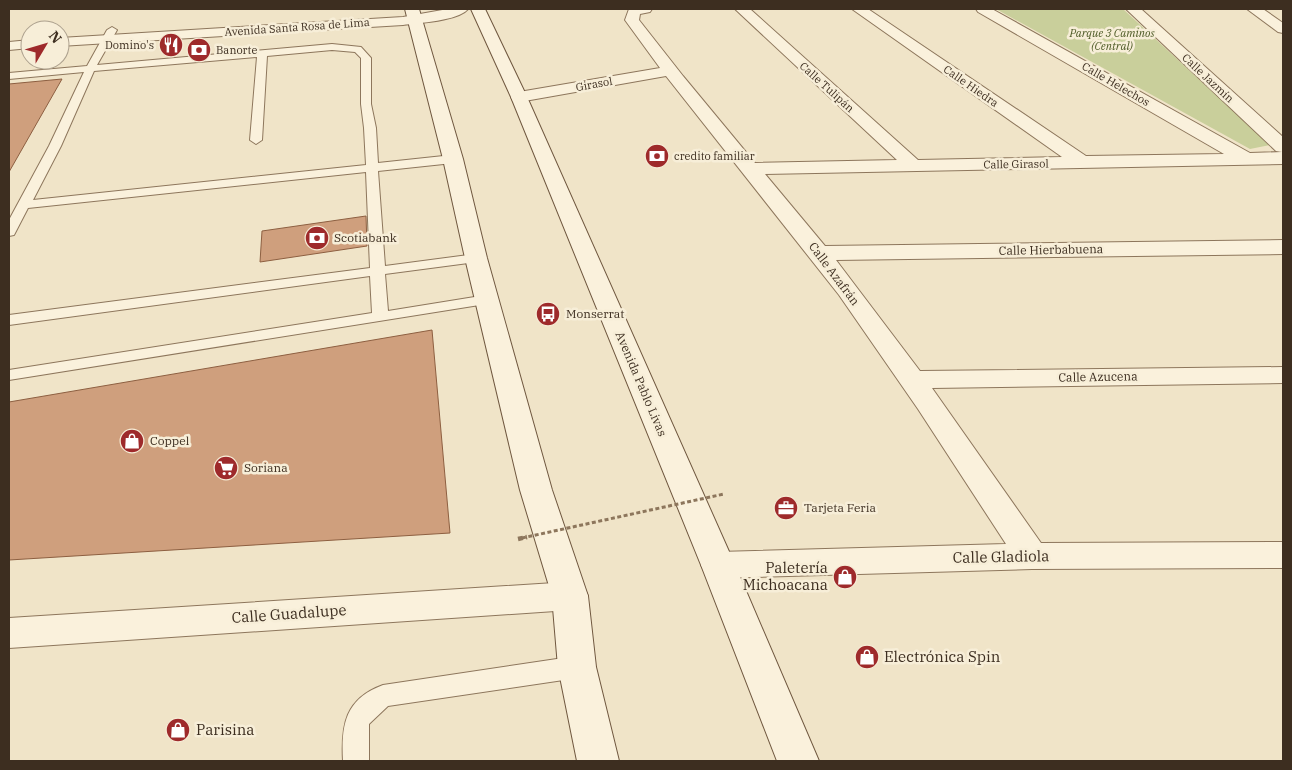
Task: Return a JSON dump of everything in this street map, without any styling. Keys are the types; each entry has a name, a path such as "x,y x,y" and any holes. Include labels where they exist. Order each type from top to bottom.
{"street":[{"name":"Avenida Santa Rosa de Lima","path":"70,41 109,35 413,11 443,15 461,9"},
{"name":"Avenida Pablo Livas","path":"478,9 520,97 718,565 798,761"},
{"name":"Calle Azafrán","path":"644,9 634,12 632,20 669,71 819,253 913,380 1032,556"},
{"name":"Calle Tulipán","path":"742,9 913,165"},
{"name":"Calle Hiedra","path":"859,9 1082,162"},
{"name":"Calle Helechos","path":"983,9 1248,159"},
{"name":"Calle Jazmín","path":"1133,9 1283,147"},
{"path":"1254,9 1283,29"},
{"path":"413,11 536,490 570,596 577,667 598,761"},
{"name":"Avenida Santa Rosa de Lima","path":"70,33 109,35"},
{"name":"Girasol","path":"520,97 669,71"},
{"name":"Calle Girasol","path":"748,168 1283,158"},
{"name":"Calle Hierbabuena","path":"819,253 1283,247"},
{"name":"Calle Azucena","path":"913,380 1283,375"},
{"name":"Calle Gladiola","path":"718,565 1032,556 1283,555"},
{"name":"Calle Guadalupe","path":"9,633 570,596"}],"lane":[{"path":"9,232 83,88 89,69 109,35"},
{"path":"9,76 332,47 358,49 366,58 366,104 372,162 380,316"},
{"path":"256,140 262,54"},
{"path":"23,205 291,171 451,154"},
{"path":"31,192 291,171"},
{"path":"9,320 476,258"},
{"path":"9,375 486,300"},
{"path":"356,761 355,722 367,706 383,696 577,667"}],"path":[{"path":"518,539 724,494"}],"green space":[{"name":"Parque 3 Caminos (Central)","path":"996,9 1123,9 1270,145 1250,149"}],"building":[{"path":"62,79 9,172 9,84"},
{"name":"Scotiabank","path":"366,216 367,246 260,262 262,231"},
{"name":"Soriana","path":"432,330 450,533 9,560 9,402"}],"place":[{"name":"Domino's","path":"171,45"},
{"name":"Banorte","path":"199,50"},
{"name":"credito familiar","path":"657,156"},
{"name":"Scotiabank","path":"317,238"},
{"name":"Monserrat","path":"548,314"},
{"name":"Coppel","path":"132,441"},
{"name":"Soriana","path":"226,468"},
{"name":"Tarjeta Feria","path":"786,508"},
{"name":"Paletería Michoacana","path":"845,577"},
{"name":"Electrónica Spin","path":"867,657"},
{"name":"Parisina","path":"178,730"}]}
